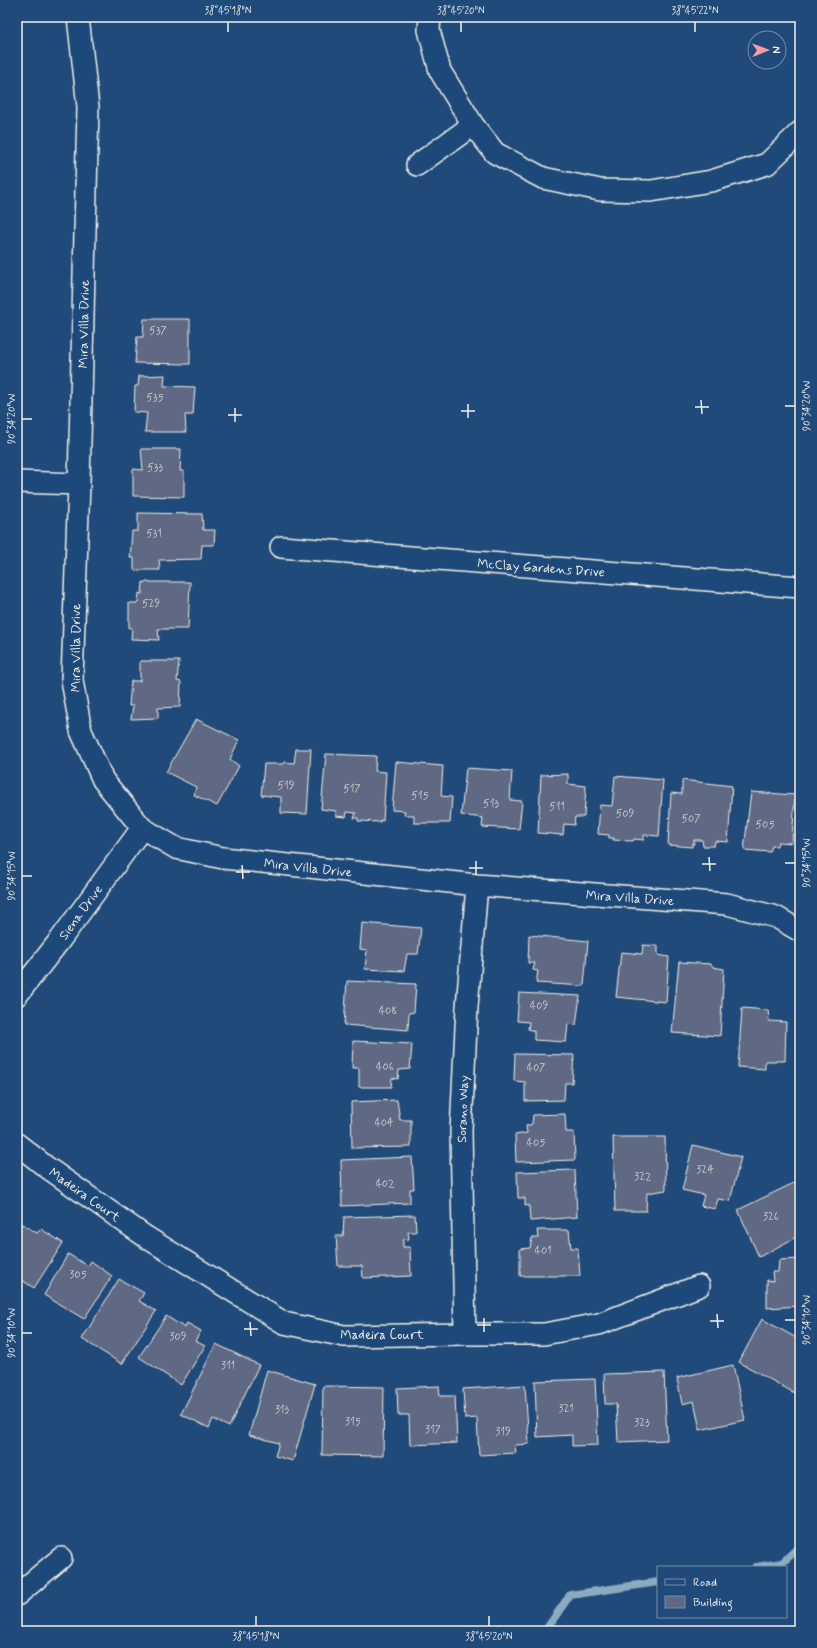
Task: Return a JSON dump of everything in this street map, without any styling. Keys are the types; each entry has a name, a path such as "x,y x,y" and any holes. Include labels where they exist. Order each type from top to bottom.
{"street":[{"name":"Mira Villa Drive","path":"78,17 88,107 80,484 72,680 81,731 103,780 142,828 176,848 223,858 477,885 727,904 776,917 800,931"},
{"path":"430,17 429,30 440,71 472,125 495,154 543,178 600,190 651,191 711,181 767,164 800,132"},
{"path":"417,165 472,125"},
{"path":"17,482 80,484"},
{"name":"McClay Gardens Drive","path":"281,547 800,588"},
{"name":"Siena Drive","path":"17,995 60,940 142,828"},
{"name":"Sorano Way","path":"465,1334 461,1131 467,1007 477,885"},
{"name":"Madeira Court","path":"17,1144 45,1166 146,1237 284,1323 344,1336 544,1334 573,1330 599,1324 699,1286"},
{"path":"17,1595 61,1558"}],"building":[{"path":"144,319 190,319 190,364 135,363 137,337 143,337"},
{"path":"165,375 164,386 195,387 193,415 185,415 186,432 145,432 147,413 134,412 135,386 138,386 139,376"},
{"path":"141,449 181,449 180,471 184,471 184,497 133,496 133,469 143,470"},
{"path":"138,513 202,514 203,530 215,530 214,545 202,545 201,559 159,560 160,570 134,570 134,558 130,558 132,531 138,531"},
{"path":"143,582 190,582 188,629 158,629 159,640 131,639 132,628 129,628 129,603 138,603 139,593 142,594"},
{"path":"140,661 179,661 177,681 181,682 180,707 158,708 158,718 131,719 133,706 129,706 131,681 140,681"},
{"path":"196,719 239,740 230,759 239,766 217,806 194,795 196,787 166,772"},
{"path":"296,749 311,749 307,814 281,813 281,797 261,795 264,764 284,764 284,762 294,763"},
{"path":"326,754 376,756 375,771 386,772 383,821 358,821 358,818 354,818 356,813 347,812 346,817 336,816 336,811 321,809"},
{"path":"396,762 443,766 441,796 452,797 450,823 414,823 414,815 404,815 405,811 392,810"},
{"path":"466,768 512,771 510,800 522,801 519,829 482,827 483,818 461,815"},
{"path":"568,774 568,784 586,786 584,817 575,817 574,825 564,824 563,835 538,833 541,775"},
{"path":"615,776 663,780 659,836 644,835 644,840 634,839 633,841 613,840 614,838 609,838 609,835 598,834 600,805 612,806"},
{"path":"682,780 732,786 728,842 715,841 714,846 703,846 702,840 694,840 692,847 668,845 671,793 682,794"},
{"path":"751,792 795,795 792,843 778,842 777,846 772,846 770,852 744,850"},
{"path":"362,923 421,928 418,954 407,954 404,971 365,969 367,950 360,949"},
{"path":"529,935 588,941 584,986 536,983 538,971 533,970 535,963 528,963"},
{"path":"643,945 658,946 658,955 669,957 666,1002 616,997 621,952 642,954"},
{"path":"679,962 711,964 713,967 724,969 720,1036 672,1033"},
{"path":"347,981 416,984 414,1012 409,1013 408,1030 344,1025"},
{"path":"519,993 580,996 576,1025 568,1024 566,1042 534,1040 534,1031 528,1029 529,1022 517,1021"},
{"path":"742,1008 768,1010 769,1021 786,1022 785,1061 765,1061 765,1069 738,1067"},
{"path":"353,1041 412,1044 410,1069 399,1070 398,1079 392,1078 391,1087 359,1087 359,1068 352,1068"},
{"path":"515,1054 574,1055 572,1083 565,1083 564,1100 525,1101 525,1082 514,1081"},
{"path":"397,1100 400,1120 411,1120 411,1147 352,1148 351,1102"},
{"path":"565,1114 566,1132 574,1132 575,1160 516,1162 515,1135 527,1133 526,1126 532,1124 533,1115"},
{"path":"613,1137 665,1137 666,1190 647,1193 646,1211 615,1211"},
{"path":"693,1145 741,1157 730,1201 718,1199 715,1209 701,1206 704,1195 682,1190"},
{"path":"412,1157 414,1189 410,1189 410,1203 342,1206 341,1160"},
{"path":"575,1170 577,1217 530,1221 529,1206 525,1205 525,1198 518,1198 517,1172"},
{"path":"800,1180 800,1235 759,1257 738,1210"},
{"path":"415,1215 416,1232 408,1232 409,1239 403,1240 403,1247 410,1247 411,1276 363,1278 362,1266 338,1266 336,1236 343,1236 344,1217"},
{"path":"22,1224 37,1233 41,1229 63,1243 34,1288 17,1277 17,1232"},
{"path":"537,1230 569,1230 571,1248 578,1248 580,1276 520,1276 520,1249 530,1248 532,1238 538,1238"},
{"path":"68,1254 88,1266 91,1261 112,1276 84,1319 44,1295"},
{"path":"800,1259 800,1306 767,1308 767,1280 773,1281 772,1272 778,1272 779,1260"},
{"path":"119,1279 144,1293 139,1301 156,1311 122,1364 82,1339"},
{"path":"166,1316 185,1328 187,1323 201,1331 195,1341 205,1346 181,1385 139,1357"},
{"path":"762,1319 800,1340 800,1391 798,1395 739,1362"},
{"path":"216,1344 259,1365 229,1427 213,1419 209,1428 181,1414"},
{"path":"733,1365 745,1420 700,1430 694,1401 682,1404 677,1378"},
{"path":"267,1370 315,1384 293,1461 275,1456 279,1443 249,1435"},
{"path":"664,1372 667,1440 618,1442 616,1404 605,1404 604,1374"},
{"path":"595,1379 598,1445 572,1446 572,1435 537,1437 535,1381"},
{"path":"525,1385 529,1444 515,1445 516,1453 479,1455 477,1418 465,1419 463,1389"},
{"path":"323,1386 384,1387 383,1456 322,1455"},
{"path":"439,1386 440,1396 455,1396 457,1443 410,1445 409,1415 398,1415 397,1388"}],"waterway":[{"path":"762,1566 782,1563 800,1546"},
{"path":"545,1631 570,1595 657,1582"}]}
